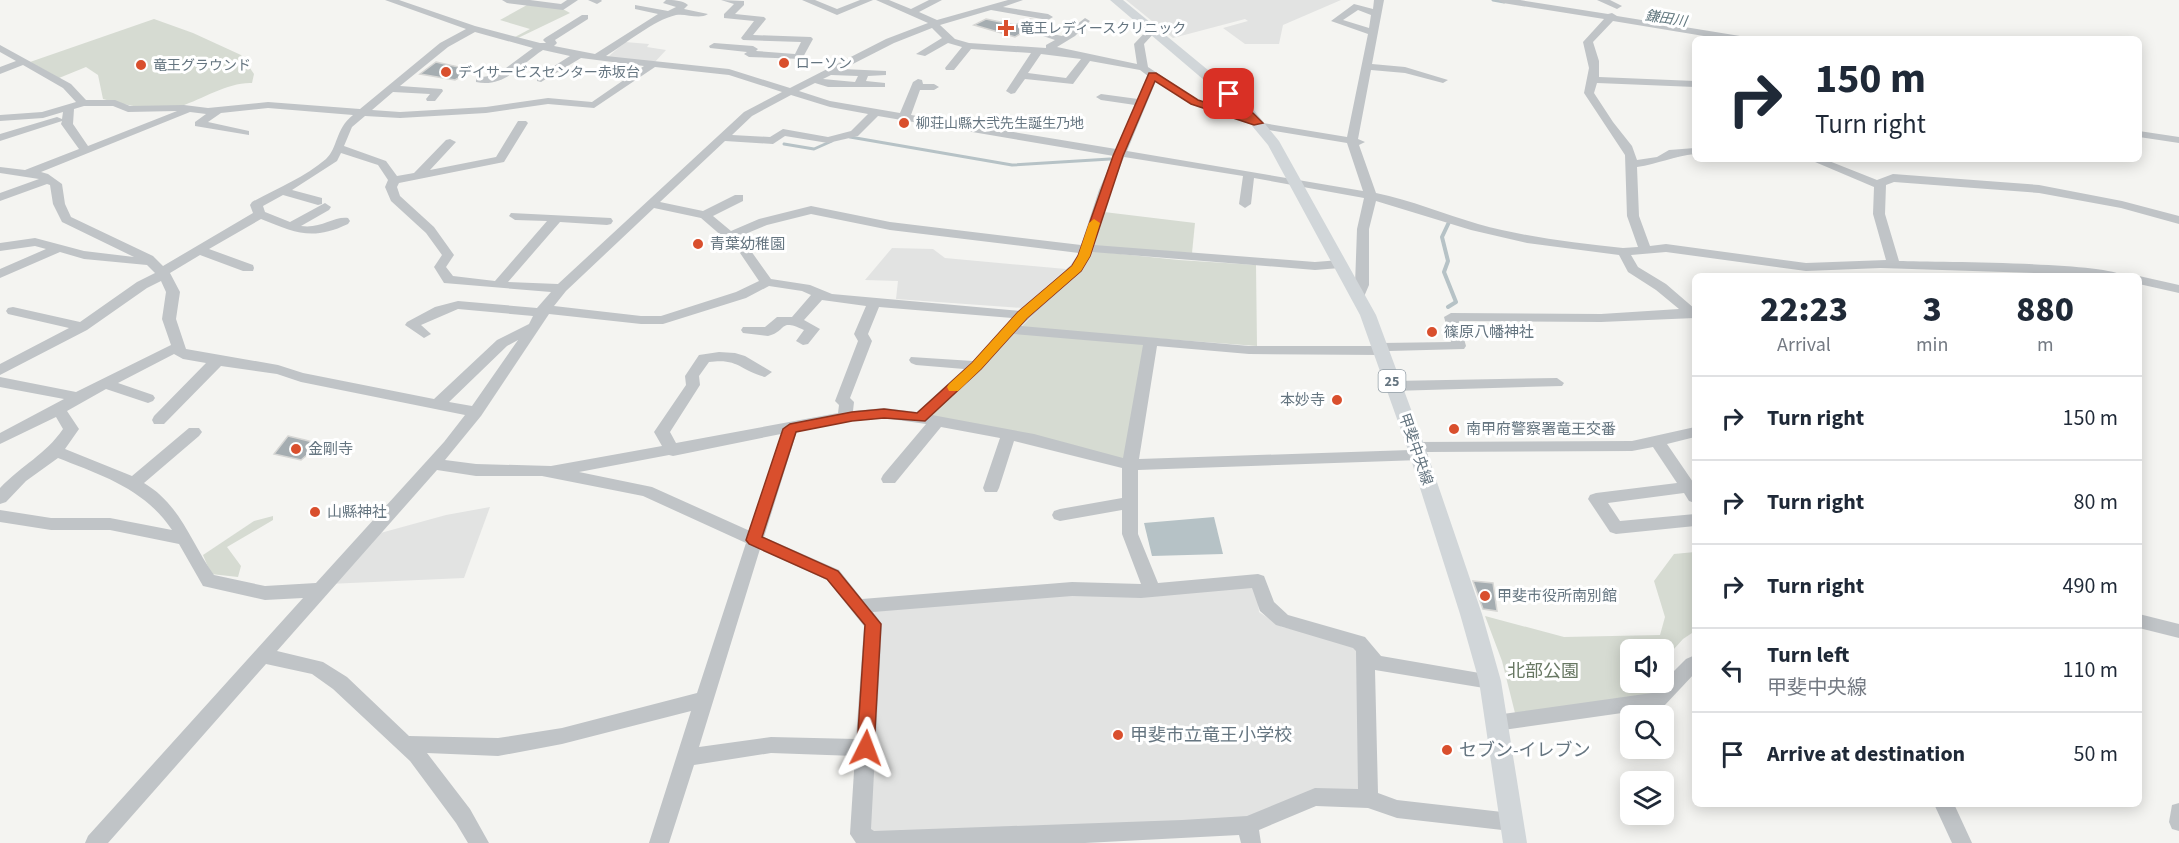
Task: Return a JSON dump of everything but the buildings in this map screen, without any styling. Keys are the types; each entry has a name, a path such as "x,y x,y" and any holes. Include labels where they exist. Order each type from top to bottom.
{"main road":[{"name":"甲斐中央線","path":"1116,0 1243,106 1259,125 1274,144 1294,184 1358,296 1382,349 1471,614 1490,681 1515,843"}],"street":[{"path":"390,0 409,3 419,11 472,30 544,47 597,57 729,72 769,81 821,102 1393,200 1475,227 1527,239 1623,252 1666,248 1806,267 1894,264 2074,270 2095,273"},
{"path":"419,11 431,0"},
{"path":"507,0 562,7 573,0"},
{"path":"671,0 668,3 683,6 678,11"},
{"path":"714,46 798,57 808,39 746,38 761,19 727,16 741,3 726,0"},
{"path":"807,0 837,12 868,0"},
{"path":"881,0 933,21 933,24 948,39 968,46 1057,52 1148,72 1194,102 1259,125 1355,142"},
{"path":"95,843 263,656 318,590 433,464 476,412 542,311 561,288 748,114 890,40 933,24 1018,0"},
{"path":"1358,296 1362,285 1363,230 1371,196 1355,142 1366,66 1379,0"},
{"path":"1503,0 1615,11 1677,30 1719,36"},
{"path":"1602,0 1615,11"},
{"path":"911,12 929,1"},
{"path":"1373,32 1336,21 1357,6 1376,13"},
{"path":"638,7 664,13 664,15"},
{"path":"989,8 1048,17"},
{"path":"597,57 664,15 678,11 704,14"},
{"path":"1615,11 1588,42 1595,58 1594,80 1589,93 1631,155 1633,216 1639,237 1647,251"},
{"path":"480,80 494,81 523,62 528,54 552,43 548,40 585,17"},
{"path":"1057,52 1050,47 1085,21"},
{"path":"344,221 331,228 311,233 260,214 256,205 333,159 346,125 444,45 472,30"},
{"path":"920,418 976,366 1023,315 1076,268 1085,249 1105,190 1142,103 1148,72 1139,44 1152,30"},
{"path":"1046,34 1063,39"},
{"path":"729,72 764,39"},
{"path":"921,54 948,39"},
{"path":"950,68 968,46"},
{"path":"0,48 67,86 83,103"},
{"path":"1011,91 1038,51"},
{"path":"541,79 580,54"},
{"path":"1021,75 1069,82 1087,58"},
{"path":"0,71 25,61"},
{"path":"0,138 68,113 83,103 115,103 128,109 218,111 268,105 362,111 400,116 486,110 548,101 594,105 653,64"},
{"path":"1366,66 1405,70 1443,80"},
{"path":"812,79 828,84 859,84 882,79 864,73 828,72"},
{"path":"859,84 864,73"},
{"path":"1594,80 1692,84"},
{"path":"904,118 917,84 934,87"},
{"path":"391,89 438,91 431,99"},
{"path":"1101,97 1142,103"},
{"path":"26,174 193,109"},
{"path":"218,111 199,124 245,134"},
{"path":"723,138 772,141 783,132 828,140 854,134 876,112"},
{"path":"0,118 68,113"},
{"path":"68,113 67,124 85,150"},
{"path":"394,180 500,160 522,123"},
{"path":"2142,134 2179,140"},
{"path":"418,175 450,142"},
{"path":"339,148 382,163 394,180"},
{"path":"1631,164 1660,160 1669,153 1692,151"},
{"path":"1822,162 1880,185 1893,178 2039,189 2122,205 2179,220"},
{"path":"0,170 49,179 56,184 59,204 66,219 159,270 173,292 169,319 180,352 188,356 278,370 301,377 476,412"},
{"path":"1245,204 1249,174"},
{"path":"0,197 49,179"},
{"path":"394,180 392,187 395,198 430,230 448,255 440,267 449,280 561,288"},
{"path":"1880,185 1879,214 1894,264"},
{"path":"282,191 322,204 291,227"},
{"path":"705,215 739,198"},
{"path":"651,204 705,215 742,247 767,282"},
{"path":"728,237 784,215 811,210 890,226 1085,249 1315,266 1340,264"},
{"path":"0,370 82,327 142,285 159,270 199,250 260,214"},
{"path":"515,216 606,221"},
{"path":"498,285 556,219"},
{"path":"77,253 102,237"},
{"path":"0,247 35,242 159,270"},
{"path":"0,274 59,248"},
{"path":"199,250 248,268"},
{"path":"1623,252 1633,269 1661,287 1692,314"},
{"path":"2142,281 2179,289"},
{"path":"424,334 412,325 434,312 458,305 663,320 741,295 767,282 805,288 837,299 1023,315"},
{"path":"795,321 820,294"},
{"path":"845,418 847,402 842,401 865,341 861,334 873,303"},
{"path":"13,311 82,327"},
{"path":"1010,329 1250,350 1382,349 1459,346 1451,317 1604,318 1692,314"},
{"path":"748,330 768,332 782,320 795,321 813,329 803,341"},
{"path":"437,404 502,343 532,326"},
{"path":"1151,341 1130,465 1130,534 1152,590"},
{"path":"0,439 104,383 178,347"},
{"path":"673,451 662,432 693,385 692,376 704,358 717,356 742,359 751,369 765,372"},
{"path":"916,360 976,366"},
{"path":"159,420 217,361"},
{"path":"0,382 78,397"},
{"path":"104,383 148,398"},
{"path":"1393,386 1557,383"},
{"path":"0,498 20,477 56,451 72,429 58,409"},
{"path":"549,472 845,418 884,413 1009,434 1130,465 1418,451 1632,446 1692,433"},
{"path":"889,479 937,421"},
{"path":"659,843 790,429"},
{"path":"132,485 194,432"},
{"path":"991,488 1009,434"},
{"path":"1657,441 1691,492 1596,499 1616,528 1692,520"},
{"path":"56,451 150,495 166,510 196,564 209,581 265,593 318,590"},
{"path":"433,464 476,470 549,472 646,491 833,575 873,624 860,834 871,842 1182,830 1250,834 1315,797 1368,799 1397,809 1511,822"},
{"path":"1060,515 1130,503"},
{"path":"0,516 51,524 110,524 184,540"},
{"path":"858,606 1072,589 1152,590 1258,581 1266,606 1282,620 1359,642 1377,663 1490,681"},
{"path":"2142,622 2179,631"},
{"path":"1365,650 1368,799"},
{"path":"263,656 317,667 339,683 406,744 424,764 463,816 479,843"},
{"path":"1496,723 1657,700 1692,664"},
{"path":"406,744 498,747 562,736 706,699"},
{"path":"687,757 771,745 866,748"},
{"path":"1945,807 1962,843"},
{"path":"2179,812 2179,822"}],"shaded area":[{"path":"1126,0 1341,0 1283,25 1279,44 1245,44 1223,28 1248,21 1245,19 1173,38"},
{"path":"625,42 649,44 647,47 666,50 653,64 608,57"},
{"path":"892,248 933,249 945,258 1066,269 1023,308 896,299 898,281 865,280"},
{"path":"490,507 464,578 328,584 366,537 446,515"},
{"path":"1214,517 1223,554 1152,556 1144,523"},
{"name":"甲斐市立竜王小学校","path":"1248,585 1257,590 1259,612 1282,627 1354,643 1359,655 1364,794 1251,822 868,834 878,623 873,609 1077,593"}],"green space":[{"path":"527,5 561,8 570,13 518,38 515,37 530,29 500,20"},
{"name":"竜王グラウンド","path":"154,19 193,33 241,55 254,74 252,83 234,85 181,106 162,109 132,106 103,99 98,75 86,67 59,78 30,62"},
{"path":"1104,212 1195,223 1192,253 1091,246"},
{"path":"1091,251 1256,265 1257,346 1020,328 1084,266"},
{"path":"1018,330 1149,342 1128,463 924,417"},
{"path":"273,516 273,520 227,547 241,566 238,577 211,574 203,555 254,521"},
{"name":"北部公園","path":"1692,552 1692,633 1674,649 1674,639 1620,639 1620,693 1656,694 1515,713 1502,661 1485,616 1564,637 1660,635 1665,617 1654,581 1674,554"}],"waterway":[{"name":"鎌田川","path":"1493,0 1504,2"},
{"path":"850,137 1012,165 1110,159"},
{"path":"784,144 814,149 832,141"},
{"path":"1448,307 1456,302 1444,272 1448,261 1442,237 1450,220"}],"slow traffic":[{"path":"953,387 976,366 1023,315 1076,268 1084,256 1094,223"}],"place":[{"name":"竜王レディースクリニック","path":"1006,28"},
{"name":"ローソン","path":"784,63"},
{"name":"竜王グラウンド","path":"141,65"},
{"name":"デイサービスセンター赤坂台","path":"446,72"},
{"name":"柳荘山縣大弐先生誕生乃地","path":"904,123"},
{"name":"青葉幼稚園","path":"698,244"},
{"name":"篠原八幡神社","path":"1432,332"},
{"name":"本妙寺","path":"1337,400"},
{"name":"南甲府警察署竜王交番","path":"1454,429"},
{"name":"金剛寺","path":"296,449"},
{"name":"山縣神社","path":"315,512"},
{"name":"甲斐市役所南別館","path":"1485,596"},
{"name":"甲斐市立竜王小学校","path":"1118,735"},
{"name":"セブン-イレブン","path":"1447,750"}],"route":[{"path":"866,748 873,624 833,575 754,540 790,429 852,416 884,413 920,418 976,366 1023,315 1076,268 1084,256 1105,190 1153,75 1194,102 1258,123 1229,94"}]}
